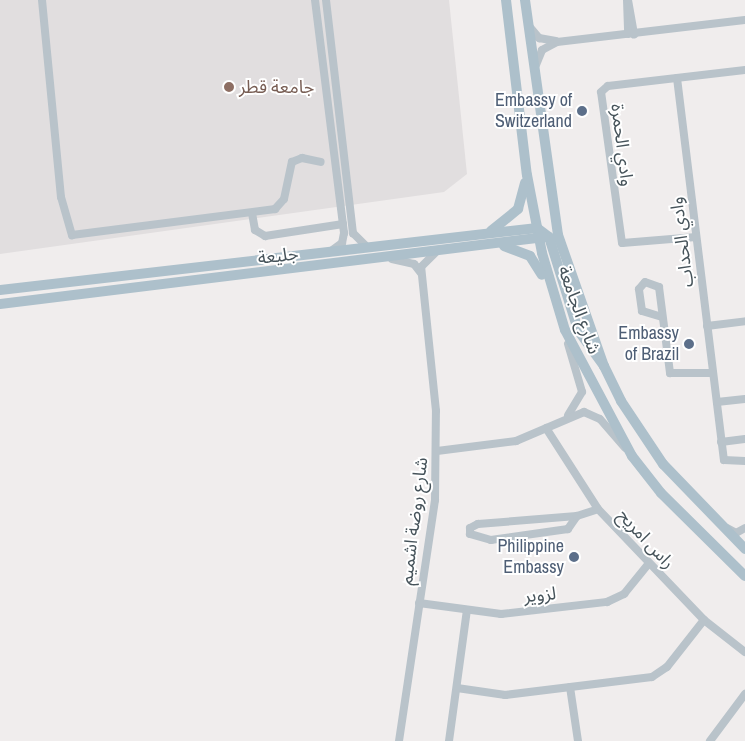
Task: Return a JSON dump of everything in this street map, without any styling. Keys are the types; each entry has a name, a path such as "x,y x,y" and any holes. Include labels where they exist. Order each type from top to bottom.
{"main road":[{"name":"شارع الجامعة","path":"506,0 526,175 546,234 620,401 658,457 709,516 745,549"},
{"name":"شارع الجامعة","path":"525,0 535,79 551,289 565,330 628,450 661,493 745,576"},
{"path":"485,234 518,209 526,175"},
{"name":"جليعة","path":"0,290 485,234 546,234"},
{"name":"جليعة","path":"0,304 392,259 491,245 546,234"},
{"path":"491,245 530,256 551,289"},
{"path":"0,297 90,285 98,278"},
{"path":"0,282 29,287"}],"street":[{"path":"42,0 62,197 70,233 252,213 281,206 292,162 302,158 321,162"},
{"path":"316,0 343,224 343,240 329,252"},
{"path":"326,0 355,239 369,248"},
{"path":"627,0 631,34"},
{"path":"526,12 530,29 539,38 566,41 745,20"},
{"path":"535,79 542,50 566,41"},
{"name":"وادي الحمرة","path":"696,237 622,243 601,92 608,86 745,70"},
{"name":"وادي الحداب","path":"677,78 725,462 745,460"},
{"path":"252,213 255,230 265,236 343,224"},
{"path":"342,214 351,214"},
{"path":"421,273 423,263 435,253"},
{"path":"392,259 414,264 421,273"},
{"name":"شارع روضة اشميم","path":"399,741 419,603 437,451 421,273"},
{"path":"662,317 642,311 639,289 645,282 658,287 672,375 713,372"},
{"path":"707,326 745,321"},
{"path":"565,330 582,392 568,416"},
{"path":"717,402 745,399"},
{"path":"437,451 502,444 546,428 568,416 584,412 597,416 628,450"},
{"name":"راس امريح","path":"546,428 598,509 648,564 704,620 745,652"},
{"path":"722,442 745,439"},
{"path":"576,516 568,529 491,540 470,534 470,528 478,524 576,516 598,509"},
{"path":"709,516 732,532 745,528"},
{"name":"لزوير","path":"419,603 501,614 606,602 624,594 648,564"},
{"path":"449,741 467,610"},
{"path":"457,688 505,696 660,674 704,620"},
{"path":"570,688 578,741"},
{"path":"710,741 742,706 745,694"}],"shaded area":[{"name":"جامعة قطر","path":"0,0 449,0 467,174 444,192 0,254"}],"place":[{"name":"جامعة قطر","path":"229,87"},
{"name":"Embassy of Switzerland","path":"582,111"},
{"name":"Embassy of Brazil","path":"689,344"},
{"name":"Philippine Embassy","path":"574,557"}]}
